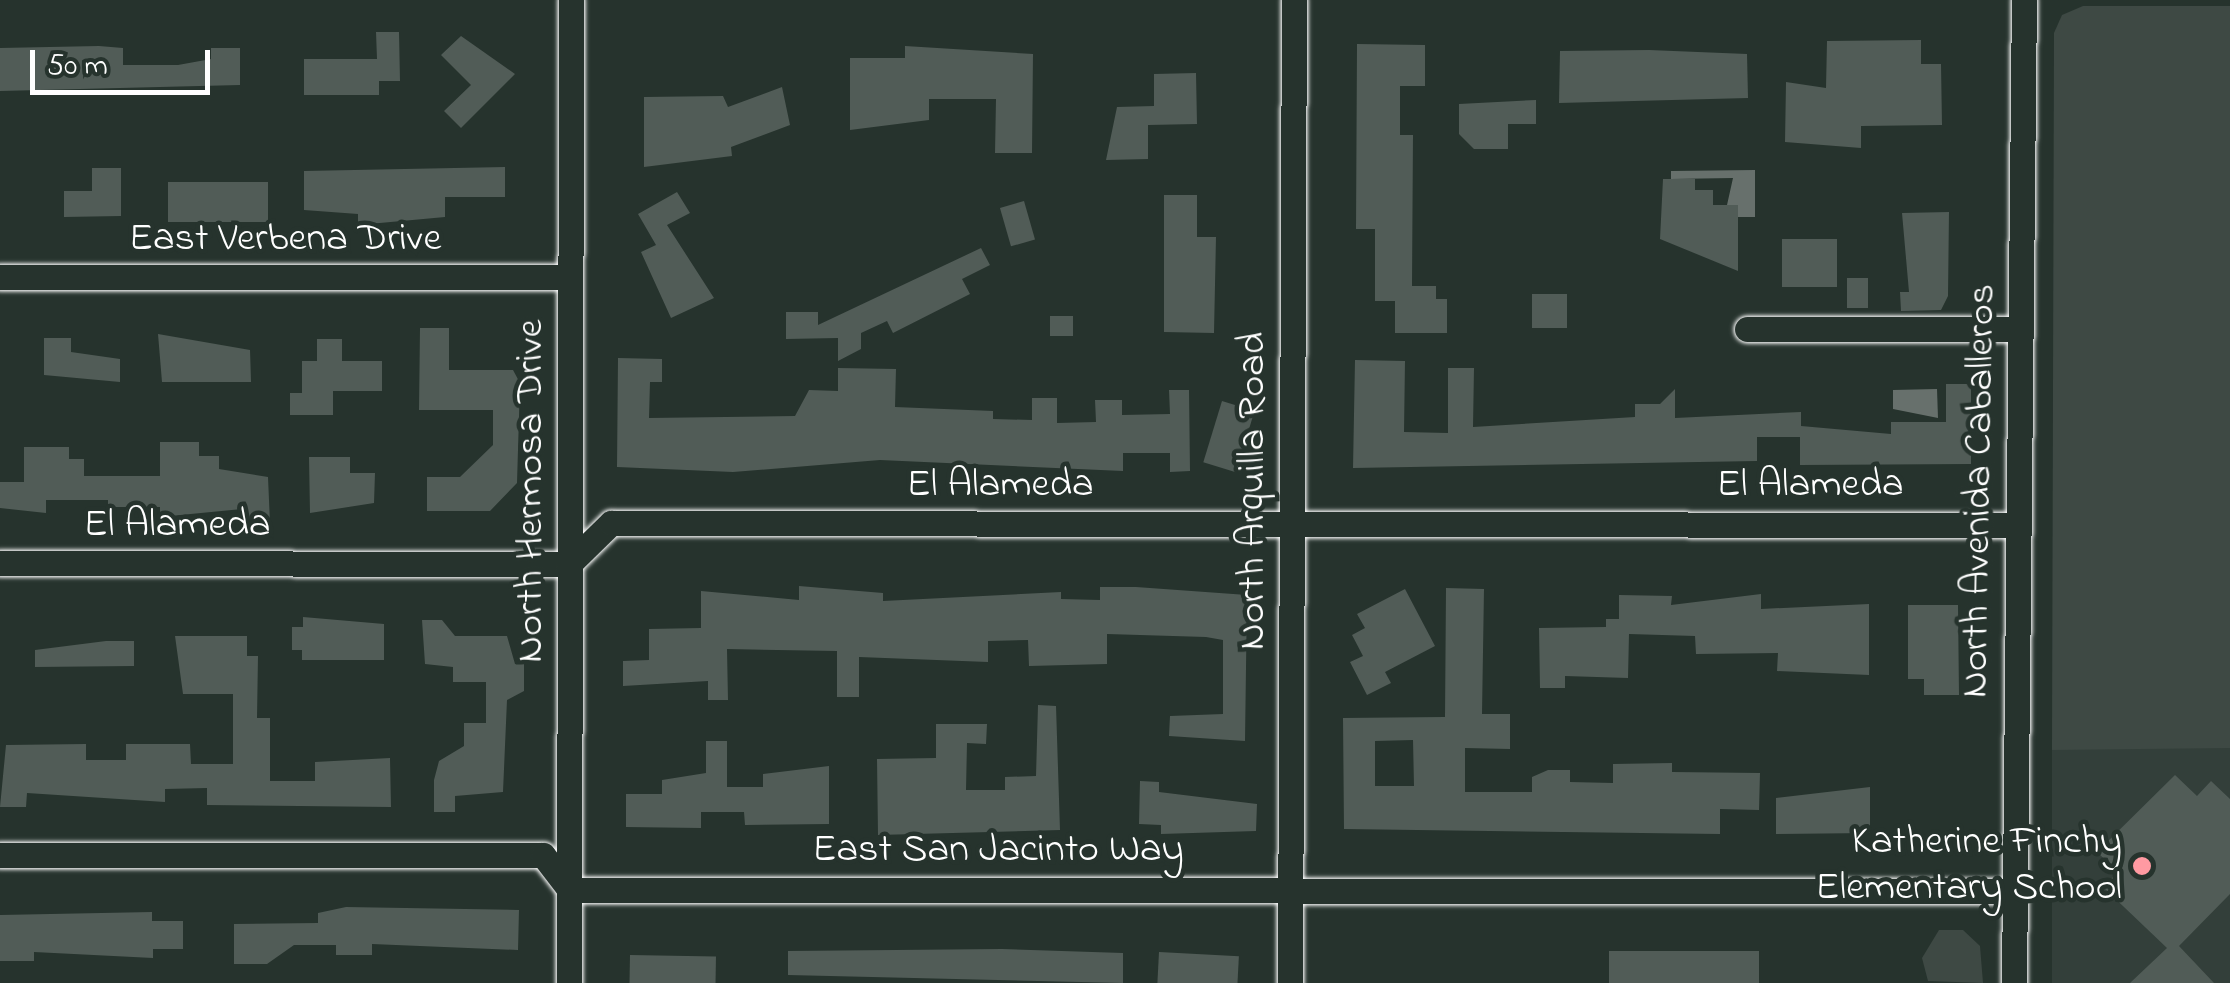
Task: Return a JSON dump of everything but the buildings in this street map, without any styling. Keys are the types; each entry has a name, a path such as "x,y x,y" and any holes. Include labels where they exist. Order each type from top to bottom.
{"street":[{"name":"North Hermosa Drive","path":"569,983 571,0"},
{"name":"North Arquilla Road","path":"1290,983 1294,0"},
{"name":"North Avenida Caballeros","path":"2014,983 2024,0"},
{"name":"East Verbena Drive","path":"0,277 570,277"},
{"path":"1747,329 2020,329"},
{"name":"El Alameda","path":"0,563 569,564 611,522 2017,524"},
{"path":"0,855 542,855 570,890"},
{"name":"East San Jacinto Way","path":"570,890 2013,892"}],"shaded area":[{"path":"2083,6 2230,6 2230,748 2052,750 2054,33 2062,15"},
{"path":"1755,170 1755,217 1738,217 1737,205 1727,205 1733,178 1671,179 1671,171"},
{"path":"1937,389 1938,418 1893,409 1893,390"},
{"name":"Katherine Finchy Elementary School","path":"2052,748 2230,748 2230,983 2052,983"},
{"path":"1939,930 1963,930 1980,946 1983,983 1928,981 1922,958"}],"place":[{"name":"Katherine Finchy Elementary School","path":"2142,866"}]}
